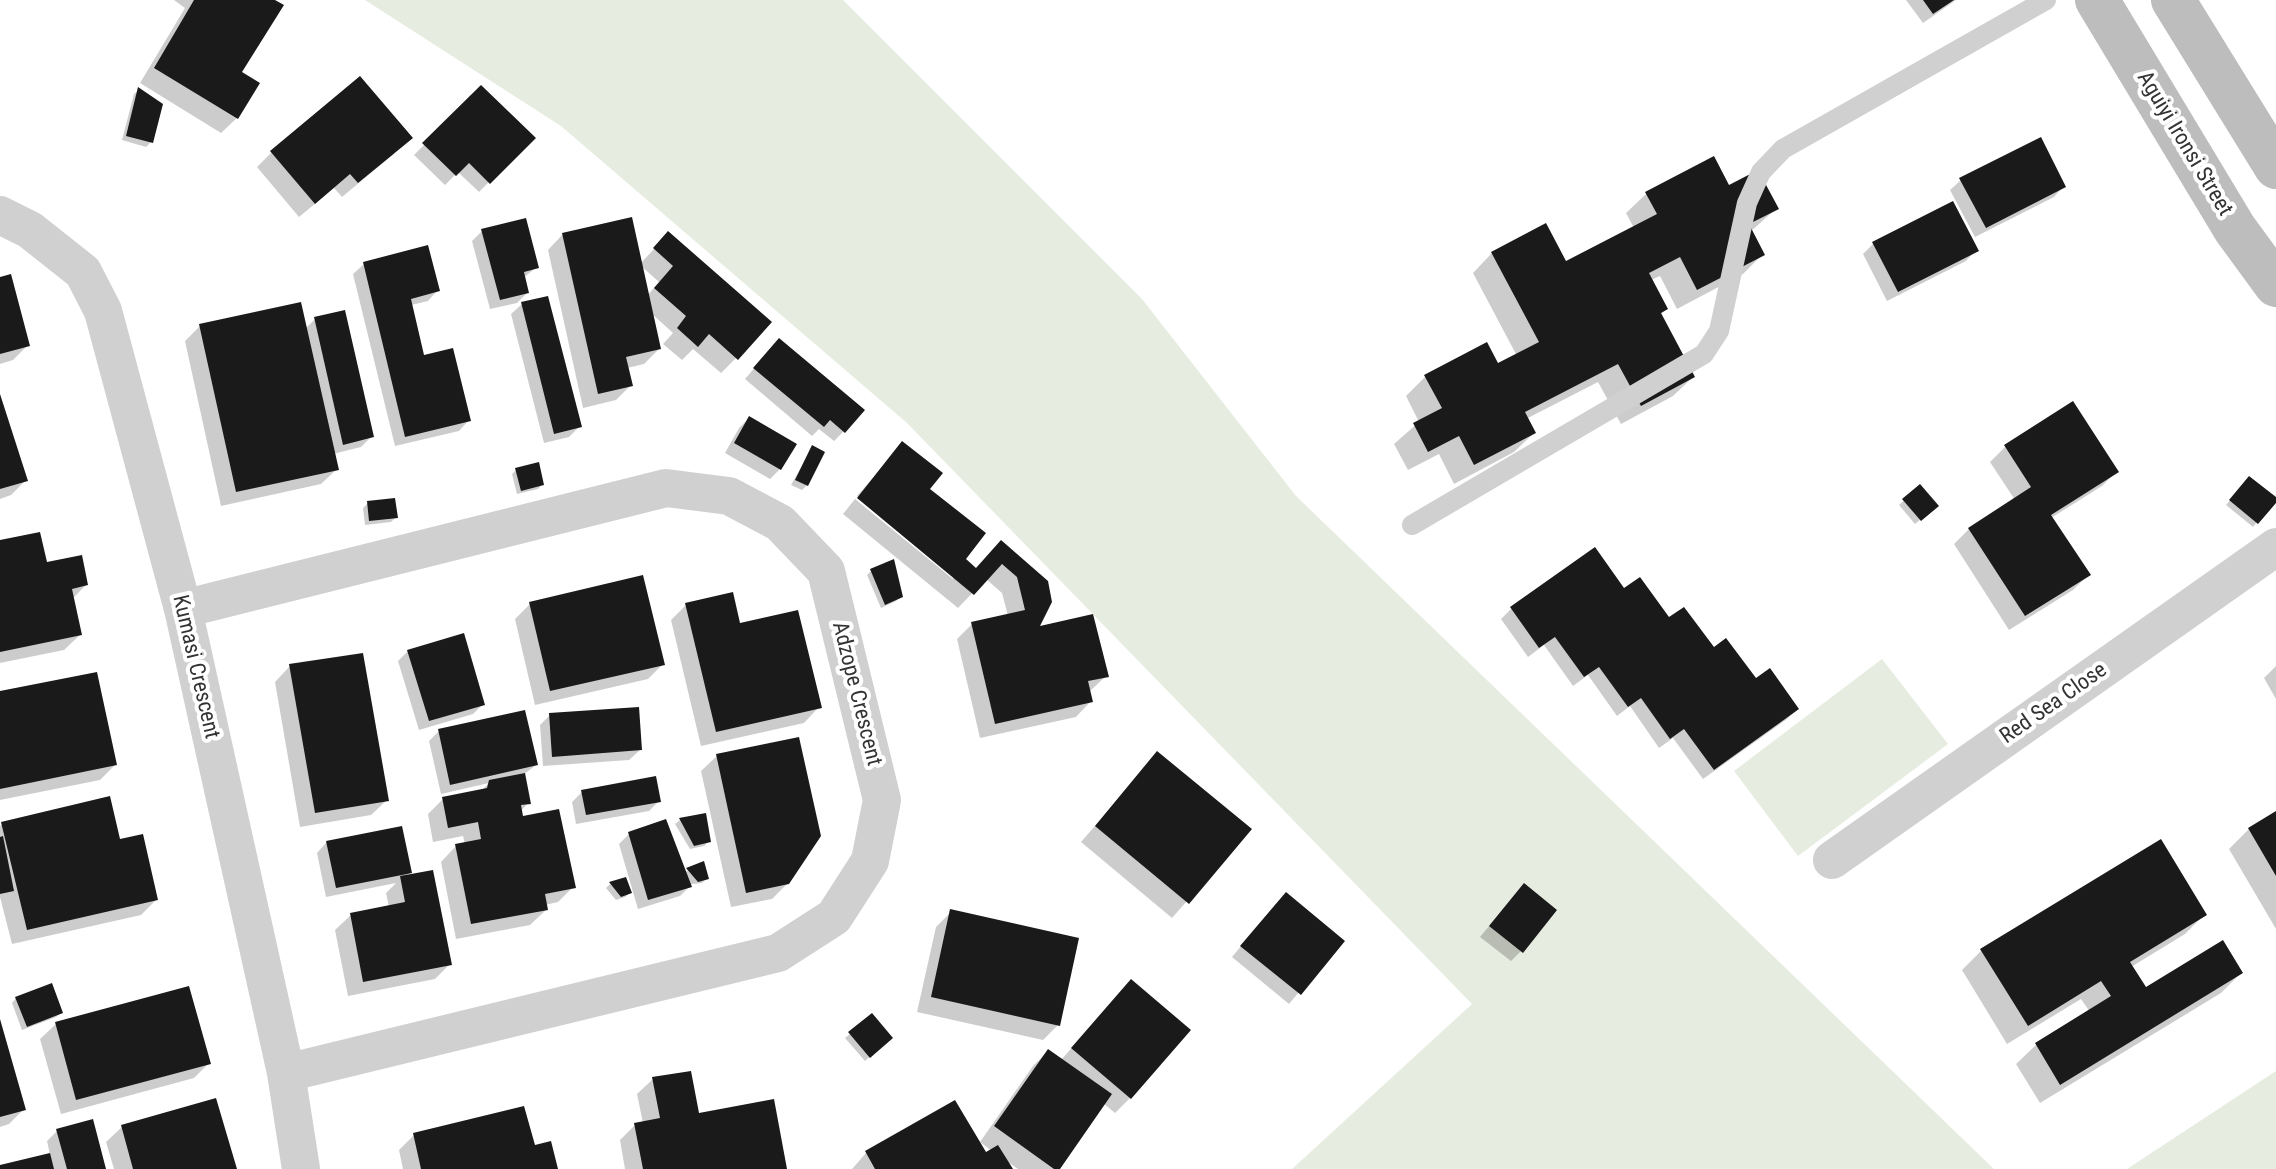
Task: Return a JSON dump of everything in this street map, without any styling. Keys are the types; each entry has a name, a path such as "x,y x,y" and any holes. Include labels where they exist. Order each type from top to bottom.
{"main road":[{"name":"Aguiyi Ironsi Street","path":"2097,0 2235,229 2276,285"},
{"path":"2173,0 2276,167"}],"street":[{"name":"Kumasi Crescent","path":"0,215 30,230 83,272 103,311 183,609 286,1073 301,1169"},
{"name":"Adzope Crescent","path":"183,609 666,488 729,496 780,523 826,571 882,800 870,861 834,917 778,953 286,1073"},
{"name":"Red Sea Close","path":"1832,860 2276,547"}],"lane":[{"path":"1412,525 1704,354 1719,331 1747,203 1761,172 1783,149 2046,0"}],"shaded area":[{"path":"365,0 843,0 1142,299 1296,496 1994,1169 1292,1169 1472,1004 907,423 561,126"},
{"path":"1882,659 1948,744 1798,856 1734,771"},
{"path":"2276,1071 2276,1169 2127,1169"}],"building":[{"path":"194,0 275,0 284,5 242,72 260,83 238,119 154,68"},
{"path":"1923,0 1954,0 1933,14"},
{"path":"360,76 413,138 358,183 350,174 315,204 270,151"},
{"path":"481,85 536,138 490,184 469,163 456,176 422,143"},
{"path":"138,87 163,104 153,143 126,136"},
{"path":"2041,137 2066,187 1986,228 1959,178"},
{"path":"1714,156 1729,185 1758,170 1779,209 1749,224 1765,255 1697,290 1680,257 1649,273 1668,309 1661,313 1695,377 1641,406 1618,364 1525,412 1536,433 1474,465 1459,436 1428,452 1413,423 1442,408 1424,375 1487,342 1498,363 1539,342 1491,252 1546,223 1566,261 1657,214 1645,192"},
{"path":"1953,201 1979,251 1898,292 1872,242"},
{"path":"632,217 661,349 626,357 633,386 598,394 562,233"},
{"path":"526,218 539,268 524,272 529,293 500,300 481,229"},
{"path":"668,231 772,322 738,360 709,334 698,347 677,328 686,316 654,288 673,266 653,248"},
{"path":"428,245 440,291 411,299 424,355 453,348 471,421 405,437 363,262"},
{"path":"11,274 30,346 0,354 0,277"},
{"path":"548,296 582,427 554,434 521,302"},
{"path":"301,302 339,470 236,492 199,324"},
{"path":"345,310 374,437 343,445 314,317"},
{"path":"779,338 865,410 845,433 830,420 824,427 753,368"},
{"path":"0,394 28,481 0,489"},
{"path":"2073,401 2119,472 2051,515 2091,575 2025,616 1968,528 2031,487 2004,445"},
{"path":"749,416 797,444 781,470 734,443"},
{"path":"902,441 943,473 930,489 986,533 966,559 976,568 1001,540 1048,581 1052,602 1040,626 1093,614 1109,677 1088,681 1093,702 995,724 971,622 1025,610 1017,577 1002,564 974,595 857,498"},
{"path":"812,445 825,452 808,486 795,480"},
{"path":"539,462 544,485 521,491 515,468"},
{"path":"2249,476 2276,497 2276,503 2258,524 2229,500"},
{"path":"1920,484 1939,506 1921,521 1902,499"},
{"path":"395,498 398,518 369,521 367,501"},
{"path":"40,532 47,562 82,555 88,585 72,589 82,635 0,652 0,540"},
{"path":"1595,547 1624,588 1640,577 1669,617 1684,607 1714,647 1726,638 1756,678 1770,668 1799,709 1714,770 1684,729 1670,739 1641,698 1628,707 1599,667 1584,677 1555,637 1539,648 1510,607"},
{"path":"894,559 903,597 885,605 870,569"},
{"path":"643,575 665,665 550,691 529,602"},
{"path":"733,592 740,623 798,610 822,708 716,732 685,603"},
{"path":"464,633 485,705 429,721 407,650"},
{"path":"363,653 389,801 315,813 289,664"},
{"path":"97,672 117,765 0,789 0,691"},
{"path":"639,707 642,750 552,757 549,713"},
{"path":"525,710 538,765 450,785 438,729"},
{"path":"799,737 821,836 789,884 746,893 716,754"},
{"path":"1157,751 1252,829 1189,904 1095,826"},
{"path":"525,773 531,804 521,805 523,816 559,809 576,888 545,894 548,910 471,924 455,844 481,839 478,822 448,828 442,797 487,788 489,780"},
{"path":"656,776 661,802 586,815 581,790"},
{"path":"110,796 120,839 143,834 158,900 27,930 1,822"},
{"path":"2276,811 2276,876 2248,828"},
{"path":"706,813 711,842 694,846 679,818"},
{"path":"666,819 692,887 648,900 628,832"},
{"path":"402,826 412,873 336,888 326,841"},
{"path":"3,836 14,891 0,894 0,837"},
{"path":"2161,839 2207,915 2130,962 2146,987 2223,940 2243,973 2060,1085 2035,1043 2111,996 2101,981 2028,1026 1980,949"},
{"path":"704,861 709,879 698,882 686,868"},
{"path":"433,870 452,965 363,982 350,913 405,902 400,876"},
{"path":"626,877 632,893 621,897 609,882"},
{"path":"1524,883 1557,910 1523,953 1489,926"},
{"path":"1286,892 1345,941 1301,995 1240,946"},
{"path":"950,909 1079,938 1060,1026 931,997"},
{"path":"1131,979 1191,1030 1131,1099 1071,1048"},
{"path":"52,983 63,1013 27,1027 15,997"},
{"path":"189,986 211,1064 76,1100 55,1022"},
{"path":"872,1013 893,1038 870,1058 848,1032"},
{"path":"0,1019 26,1110 0,1117"},
{"path":"1048,1049 1112,1094 1060,1169 1054,1169 994,1126"},
{"path":"691,1071 699,1113 774,1099 787,1169 643,1169 634,1123 660,1118 652,1077"},
{"path":"216,1098 237,1169 133,1169 121,1125"},
{"path":"955,1100 986,1152 998,1145 1013,1169 875,1169 865,1151"},
{"path":"524,1106 535,1145 551,1141 558,1169 421,1169 413,1133"},
{"path":"93,1119 106,1169 67,1169 56,1129"},
{"path":"50,1153 54,1169 0,1169 0,1165"}]}
